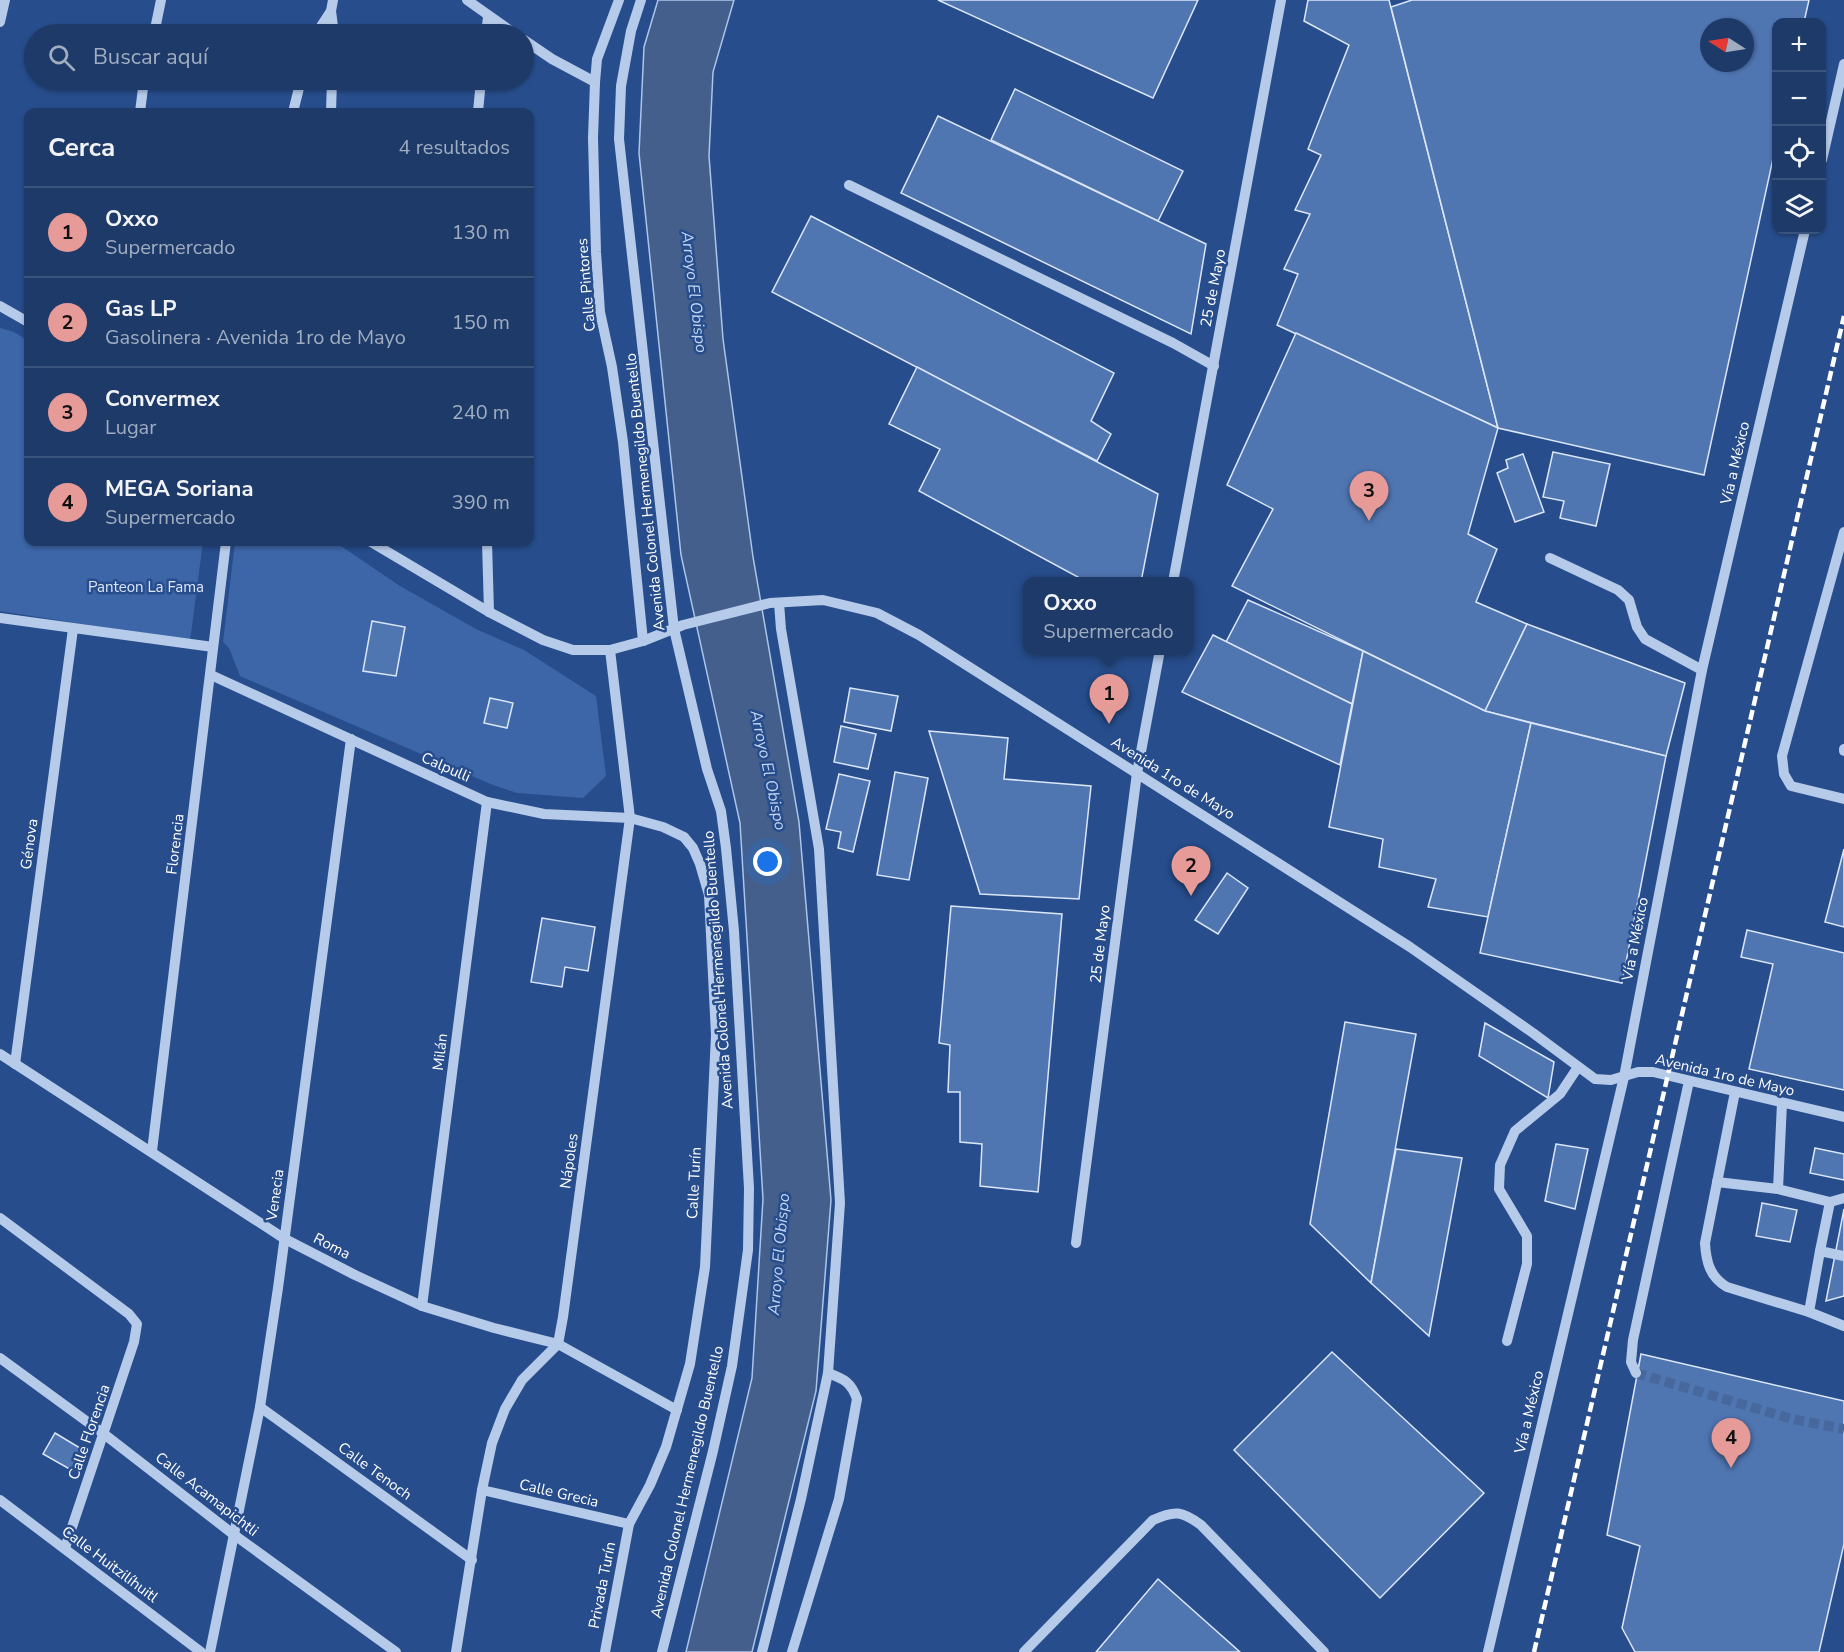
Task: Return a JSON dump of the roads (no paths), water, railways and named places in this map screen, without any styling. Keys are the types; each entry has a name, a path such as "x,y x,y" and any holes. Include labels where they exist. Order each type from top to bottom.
{"street":[{"path":"0,22 5,0"},
{"path":"156,24 161,0"},
{"path":"467,0 499,24"},
{"name":"Calle Pintores","path":"619,0 597,59 593,138 600,312 612,367 623,442 643,640"},
{"name":"Avenida Colonel Hermenegildo Buentello","path":"641,0 631,31 621,86 619,140 679,627 707,769 721,812 726,848 734,942 748,1188 748,1250 732,1366 663,1652"},
{"name":"25 de Mayo","path":"1174,577 1281,0"},
{"path":"322,24 332,5"},
{"path":"332,5 333,24"},
{"path":"487,24 488,17"},
{"path":"534,47 595,82"},
{"path":"1826,139 1844,64"},
{"path":"140,108 143,90"},
{"path":"294,108 298,90"},
{"path":"331,108 332,90"},
{"path":"478,108 480,90"},
{"path":"849,185 1173,343 1214,366"},
{"name":"Vía a México","path":"1488,1652 1624,1077 1702,670 1804,234"},
{"path":"0,306 24,320"},
{"path":"1844,532 1782,756 1784,774 1791,786 1844,799"},
{"name":"Florencia","path":"152,1151 226,546"},
{"name":"Avenida 1ro de Mayo","path":"377,546 489,612 543,640 573,650 610,650 679,627 775,603 824,600 877,613 919,635 1410,947 1594,1079 1611,1080 1638,1072 1653,1072 1844,1117"},
{"path":"487,546 489,612"},
{"path":"1550,558 1618,590 1629,600 1637,627 1645,639 1702,670"},
{"path":"762,1652 801,1499 828,1373 840,1203 819,849 775,603"},
{"path":"0,618 213,648"},
{"name":"Génova","path":"15,1064 73,629"},
{"name":"Nápoles","path":"558,1344 572,1257 630,818 610,650"},
{"name":"25 de Mayo","path":"1076,1243 1137,773 1159,655"},
{"name":"Calpulli","path":"211,675 488,802 544,814 630,818 663,827 684,837"},
{"name":"Venecia","path":"210,1652 260,1407 285,1239 351,739"},
{"name":"Milán","path":"422,1306 488,802"},
{"name":"Calle Turín","path":"629,1524 650,1485 666,1447 690,1364 705,1267 716,1035 709,895 700,864 693,848 684,837"},
{"name":"Roma","path":"0,1054 285,1239 422,1306 494,1328 558,1344 676,1410"},
{"path":"1508,1341 1527,1264 1527,1236 1499,1189 1500,1165 1515,1131 1560,1094 1578,1066"},
{"path":"1636,1373 1630,1362 1633,1340 1689,1081"},
{"path":"1735,1092 1705,1243 1708,1266 1719,1282 1727,1287 1809,1312 1844,1326"},
{"path":"1778,1189 1782,1103"},
{"path":"1717,1182 1778,1189 1830,1202 1844,1197"},
{"path":"1809,1312 1830,1202"},
{"name":"Calle Florencia","path":"0,1218 129,1314 137,1324 134,1342 65,1548"},
{"path":"1820,1251 1844,1256"},
{"path":"456,1652 482,1490 492,1443 505,1409 522,1380 558,1344"},
{"name":"Calle Acamapichtli","path":"0,1358 104,1434 233,1534 396,1652"},
{"path":"792,1652 839,1499 857,1399 853,1387 845,1379 828,1373"},
{"name":"Calle Tenoch","path":"260,1407 472,1560"},
{"name":"Calle Grecia","path":"482,1490 629,1524"},
{"name":"Calle Huitzilíhuitl","path":"0,1500 201,1652"},
{"path":"1024,1652 1153,1520 1177,1512 1189,1516 1201,1525 1324,1652"},
{"name":"Privada Turín","path":"604,1652 629,1524"}],"water":[{"name":"Arroyo El Obispo","path":"658,0 734,0 713,72 709,156 723,339 753,557 799,822 831,1200 816,1391 752,1652 686,1652 752,1378 763,1199 740,823 681,555 639,153 644,47"}],"tunnel":[{"path":"1636,1373 1792,1419 1844,1429"}],"railway":[{"path":"1534,1652 1844,316"}],"place":[{"name":"Convermex","path":"1369,521"},
{"name":"Oxxo","path":"1109,724"},
{"name":"Gas LP","path":"1191,896"},
{"name":"MEGA Soriana","path":"1731,1468"}],"park label":[{"name":"Panteon La Fama","path":"146,587"}]}
